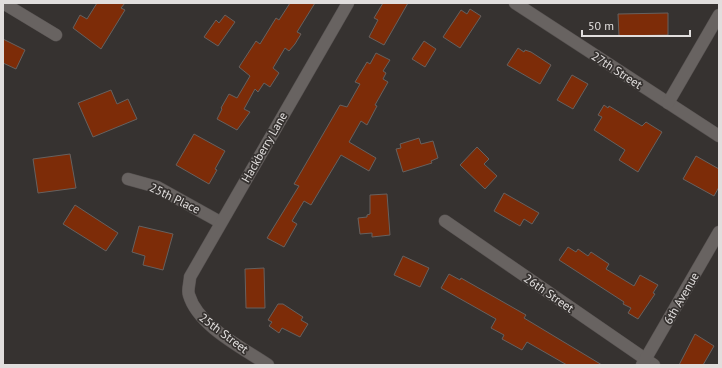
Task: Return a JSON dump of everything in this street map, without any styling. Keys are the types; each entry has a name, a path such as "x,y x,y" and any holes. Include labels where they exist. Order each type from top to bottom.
{"street":[{"path":"3,3 56,36"},
{"name":"Hackberry Lane","path":"188,294 190,277 220,222 348,3"},
{"name":"27th Street","path":"515,3 719,136"},
{"path":"668,103 719,15"},
{"name":"25th Place","path":"128,179 157,187 220,222"},
{"name":"26th Street","path":"445,221 647,363"},
{"name":"6th Avenue","path":"647,363 719,232"},
{"name":"25th Street","path":"188,294 195,310 207,323 268,365"}],"building":[{"path":"97,3 125,3 121,8 125,10 101,49 73,28 80,15 87,19"},
{"path":"290,3 315,3 297,32 301,34 295,44 289,51 285,48 273,68 279,73 270,87 264,83 258,92 255,89 244,109 250,112 237,130 217,119 222,109 221,108 229,94 237,98 250,76 239,67 256,41 260,44 276,18 279,20"},
{"path":"383,3 408,3 384,45 369,37 378,20 374,18"},
{"path":"470,9 481,16 460,48 443,37 461,10 467,14"},
{"path":"668,13 668,35 619,36 618,14"},
{"path":"225,15 235,22 218,46 204,37 216,20 219,23"},
{"path":"3,39 25,50 16,69 3,63"},
{"path":"424,41 436,49 425,67 412,59"},
{"path":"518,48 524,52 525,50 531,52 551,65 540,84 507,65"},
{"path":"376,53 390,60 383,71 386,73 383,79 388,82 375,105 377,106 367,125 361,121 349,142 376,158 369,171 341,155 311,205 304,201 292,221 297,224 284,247 267,238 299,186 294,184 340,105 347,107 360,84 355,82 367,62 370,64"},
{"path":"572,75 588,84 573,109 557,100"},
{"path":"111,90 117,104 128,99 137,119 93,137 78,103"},
{"path":"604,105 608,108 609,106 642,126 646,122 662,132 638,172 619,160 625,150 594,130 602,117 598,115"},
{"path":"194,134 225,151 209,184 176,165"},
{"path":"419,138 421,144 433,141 438,158 431,161 432,163 403,172 396,149 401,148 400,144"},
{"path":"477,147 489,159 484,164 497,176 485,189 460,165"},
{"path":"70,154 76,188 38,193 33,159"},
{"path":"696,156 719,169 719,187 714,196 683,179"},
{"path":"504,193 539,213 532,224 524,219 520,226 494,211"},
{"path":"387,194 390,235 372,237 372,233 360,234 358,218 367,217 367,215 370,214 370,195"},
{"path":"75,205 118,233 106,251 63,224"},
{"path":"139,226 173,234 163,270 143,265 145,256 132,252"},
{"path":"568,247 576,252 578,249 588,256 591,252 609,264 606,269 634,286 640,275 658,285 653,293 655,294 638,319 628,313 631,308 623,304 624,302 559,260"},
{"path":"403,256 429,268 420,287 394,275"},
{"path":"264,268 265,308 246,308 245,269"},
{"path":"449,274 460,280 461,278 526,315 524,318 602,365 567,365 527,342 522,350 502,339 504,335 491,328 496,319 441,288"},
{"path":"278,304 283,304 303,317 301,320 308,324 300,337 282,328 279,333 269,326 272,322 268,320"},
{"path":"695,334 714,346 703,365 679,365"}]}
